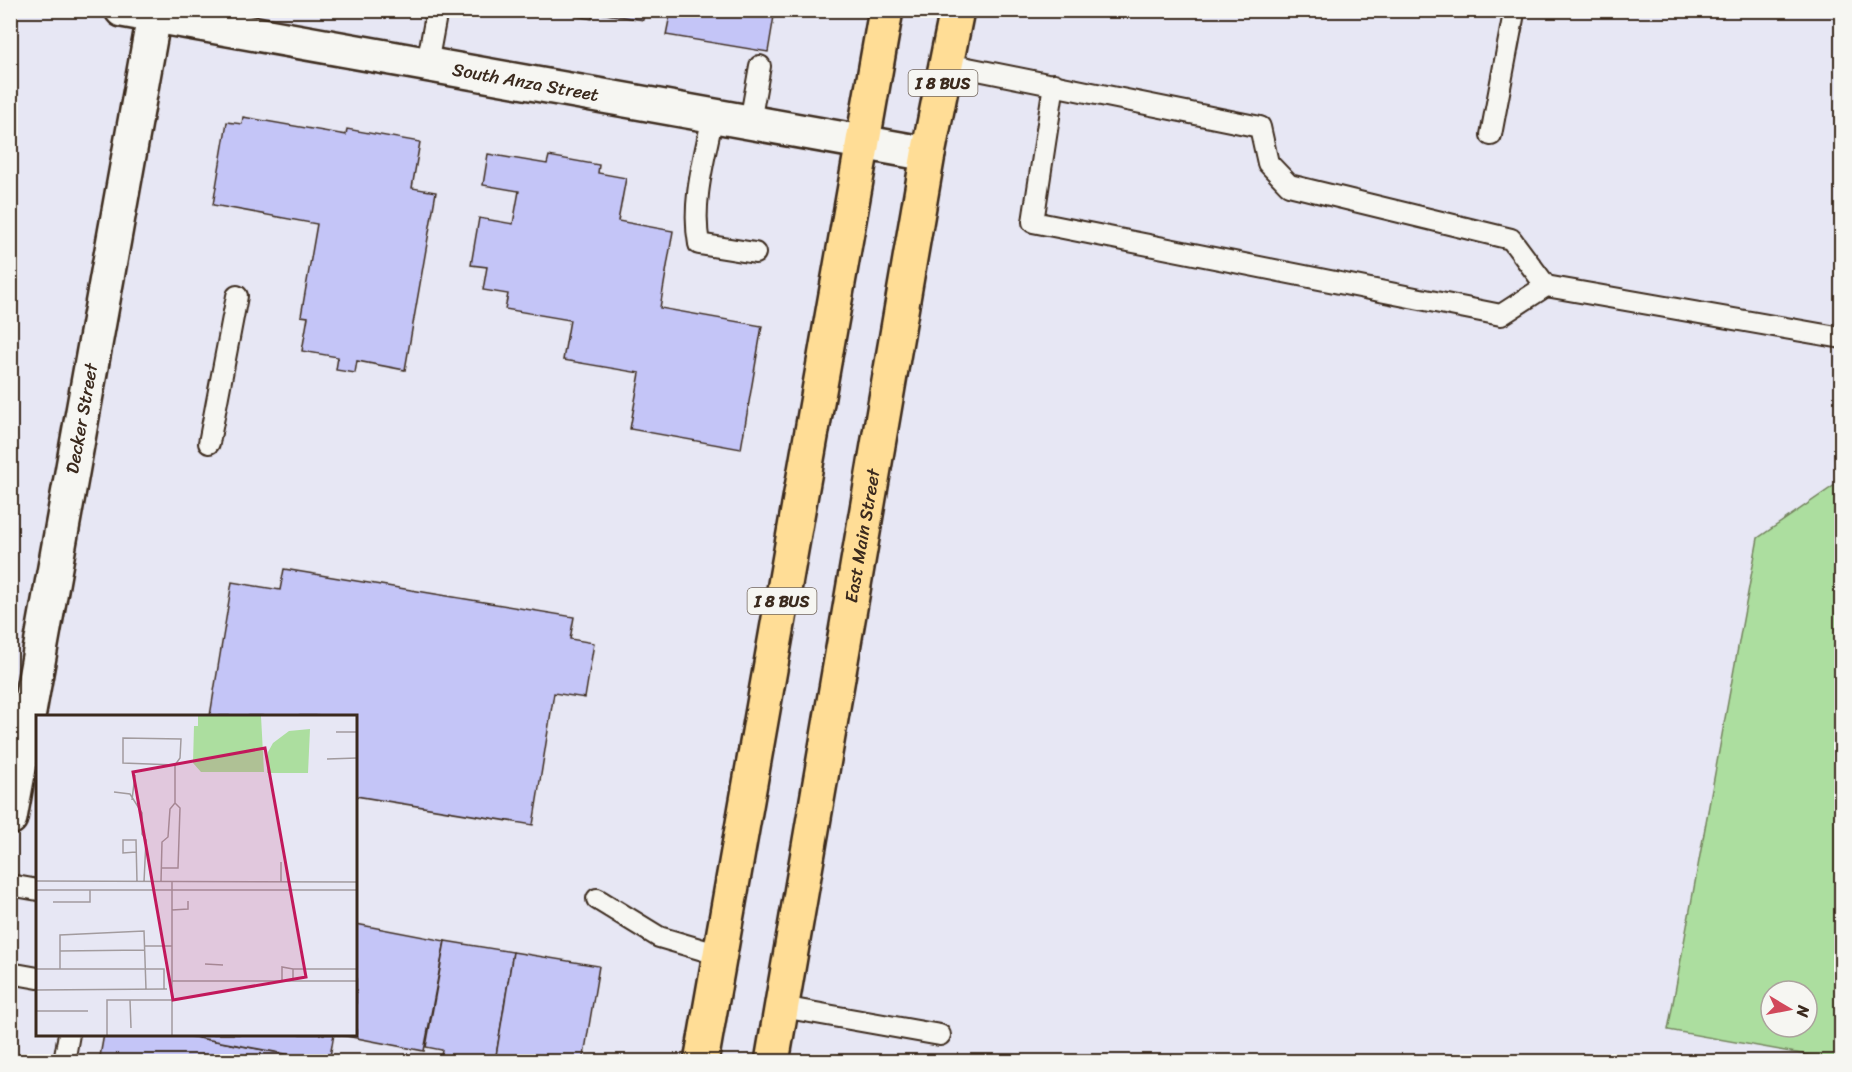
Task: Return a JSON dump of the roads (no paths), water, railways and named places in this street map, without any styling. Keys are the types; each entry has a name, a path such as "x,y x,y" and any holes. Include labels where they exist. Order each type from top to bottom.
{"main road":[{"name":"I 8 BUS","path":"701,1062 886,10"},
{"name":"East Main Street","path":"772,1062 928,154 948,64 957,10"}],"street":[{"name":"South Anza Street","path":"122,10 928,154"},
{"name":"Decker Street","path":"10,818 154,16"}],"lane":[{"path":"427,64 437,10"},
{"path":"1491,135 1512,11"},
{"path":"948,64 1260,127 1268,162 1289,185 1511,239 1546,286"},
{"path":"750,122 760,66"},
{"path":"1054,84 1034,222 1501,315 1546,286 1842,338"},
{"path":"713,115 696,201 695,223 699,244 755,253"},
{"path":"209,443 237,296"},
{"path":"10,885 36,890"},
{"path":"597,899 659,938 720,955"},
{"path":"10,973 36,978"},
{"path":"782,1007 940,1035"},
{"path":"64,1062 69,1036"}]}
